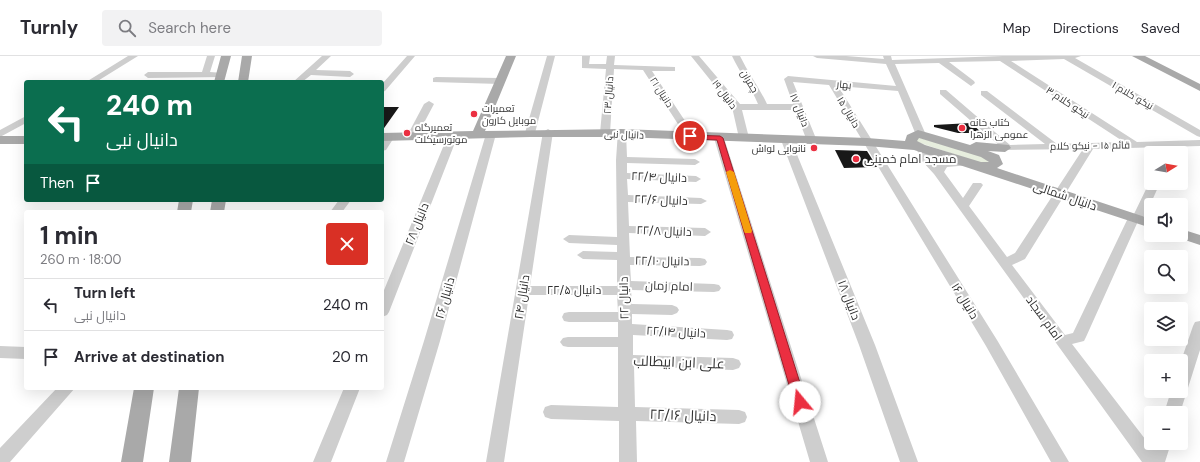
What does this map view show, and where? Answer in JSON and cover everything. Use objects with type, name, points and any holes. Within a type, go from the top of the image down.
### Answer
[{"type":"main road","points":[[220,79],[226,56]]},
{"type":"main road","points":[[243,80],[247,56]]},
{"type":"main road","points":[[484,134],[500,81],[511,56]]},
{"type":"main road","points":[[1138,56],[1200,88]]},
{"type":"main road","points":[[1154,56],[1200,79]]},
{"type":"main road","name":"دانیال نبی","points":[[386,137],[548,132],[621,133],[720,138],[866,142],[918,141]]},
{"type":"main road","points":[[0,140],[24,140]]},
{"type":"main road","points":[[918,141],[1006,148]]},
{"type":"main road","name":"دانیال شمالی","points":[[918,141],[973,165],[1141,218]]},
{"type":"main road","name":"دانیال شمالی","points":[[957,145],[996,160],[1018,175],[1060,192]]},
{"type":"main road","points":[[973,165],[993,166],[996,164],[998,150],[1006,148]]},
{"type":"main road","points":[[1188,231],[1200,235]]},
{"type":"main road","points":[[1188,236],[1200,240]]},
{"type":"main road","points":[[132,462],[144,390]]},
{"type":"main road","points":[[180,462],[190,390]]},
{"type":"street","points":[[93,80],[134,56]]},
{"type":"street","points":[[206,75],[211,56]]},
{"type":"street","points":[[299,80],[327,56]]},
{"type":"street","points":[[384,87],[411,56]]},
{"type":"street","points":[[530,133],[551,56]]},
{"type":"street","points":[[586,56],[585,66],[672,69]]},
{"type":"street","name":"دانیال ۲۳","points":[[605,133],[611,56]]},
{"type":"street","name":"دانیال ۱۹","points":[[695,56],[737,107],[744,138]]},
{"type":"street","name":"چمران","points":[[736,56],[744,73],[754,85],[763,106]]},
{"type":"street","points":[[817,56],[942,61],[1077,56]]},
{"type":"street","name":"نیکو کلام ۱","points":[[1065,56],[1200,134]]},
{"type":"street","name":"امام سجاد","points":[[888,59],[901,88],[918,141],[926,159],[938,172],[1061,341],[1152,462]]},
{"type":"street","name":"نیکو کلام ۳","points":[[1003,59],[1134,144]]},
{"type":"street","points":[[942,61],[971,83]]},
{"type":"street","name":"دانیال ۲۱","points":[[646,68],[690,136]]},
{"type":"street","points":[[308,72],[350,74]]},
{"type":"street","points":[[148,75],[206,75],[220,79]]},
{"type":"street","name":"بهار","points":[[788,79],[901,88]]},
{"type":"street","name":"دانیال ۱۷","points":[[788,79],[812,140]]},
{"type":"street","points":[[436,80],[500,81]]},
{"type":"street","name":"دانیال ۱۵","points":[[832,83],[866,142]]},
{"type":"street","points":[[943,92],[1006,148]]},
{"type":"street","points":[[984,93],[1054,146]]},
{"type":"street","points":[[412,136],[429,104]]},
{"type":"street","points":[[737,107],[799,107]]},
{"type":"street","points":[[0,134],[24,120]]},
{"type":"street","name":"دانیال ۲۴","points":[[495,462],[524,290],[548,132]]},
{"type":"street","name":"دانیال ۲۲","points":[[621,133],[628,462]]},
{"type":"street","name":"دانیال ۲۶","points":[[395,462],[432,341],[484,134]]},
{"type":"street","name":"دانیال ۲۸","points":[[384,307],[453,135]]},
{"type":"street","points":[[720,138],[819,462]]},
{"type":"street","name":"دانیال ۱۸","points":[[786,140],[867,345],[910,462]]},
{"type":"street","name":"دانیال ۱۶","points":[[866,142],[992,344],[1060,462]]},
{"type":"street","name":"قائم ۱۵ - نیکو کلام","points":[[1183,146],[1200,143]]},
{"type":"street","name":"قائم ۱۵ - نیکو کلام","points":[[1006,148],[1134,144],[1152,146]]},
{"type":"street","points":[[1005,263],[1020,256],[1090,146]]},
{"type":"street","points":[[621,160],[694,162]]},
{"type":"street","points":[[938,172],[944,164],[973,165]]},
{"type":"street","name":"دانیال ۲۲/۴","points":[[622,176],[696,179]]},
{"type":"street","points":[[963,206],[977,185]]},
{"type":"street","points":[[1061,341],[1079,337],[1141,218],[1151,190]]},
{"type":"street","name":"دانیال ۲۲/۶","points":[[622,198],[701,201]]},
{"type":"street","name":"دانیال ۲۲/۸","points":[[569,239],[623,235],[705,232]]},
{"type":"street","name":"دانیال ۲۲/۱۰","points":[[583,255],[700,262]]},
{"type":"street","name":"دانیال ۲۲/۵","points":[[524,290],[624,288]]},
{"type":"street","name":"امام زمان","points":[[624,288],[714,288]]},
{"type":"street","points":[[568,342],[672,310]]},
{"type":"street","points":[[569,317],[625,324]]},
{"type":"street","name":"دانیال ۲۲/۱۴","points":[[625,324],[727,335]]},
{"type":"street","points":[[1188,363],[1200,326]]},
{"type":"street","points":[[0,352],[24,353]]},
{"type":"street","name":"علی ابن ابیطالب","points":[[626,360],[733,364]]},
{"type":"street","points":[[0,460],[65,390]]},
{"type":"street","points":[[322,462],[351,390]]},
{"type":"street","name":"دانیال ۲۲/۱۶","points":[[551,412],[739,417]]},
{"type":"street","points":[[1156,462],[1160,450]]},
{"type":"green space","points":[[917,138],[981,155],[989,161],[984,164],[917,142]]},
{"type":"building","points":[[384,107],[399,107],[384,128]]},
{"type":"building","name":"کتاب خانه عمومی الزهرا","points":[[971,123],[982,133],[958,133],[934,127],[934,125]]},
{"type":"building","name":"مسجد امام خمینی","points":[[835,150],[867,151],[877,167],[844,168]]},
{"type":"slow traffic","points":[[730,172],[748,231]]},
{"type":"place","name":"تعمیرات موبایل کارون","points":[[474,114]]},
{"type":"place","name":"کتاب خانه عمومی الزهرا","points":[[962,128]]},
{"type":"place","name":"تعمیرگاه موتورسیکلت","points":[[407,133]]},
{"type":"place","name":"نانوایی لواش","points":[[814,148]]},
{"type":"place","name":"مسجد امام خمینی","points":[[856,159]]},
{"type":"route","points":[[690,136],[720,138],[800,402]]}]
